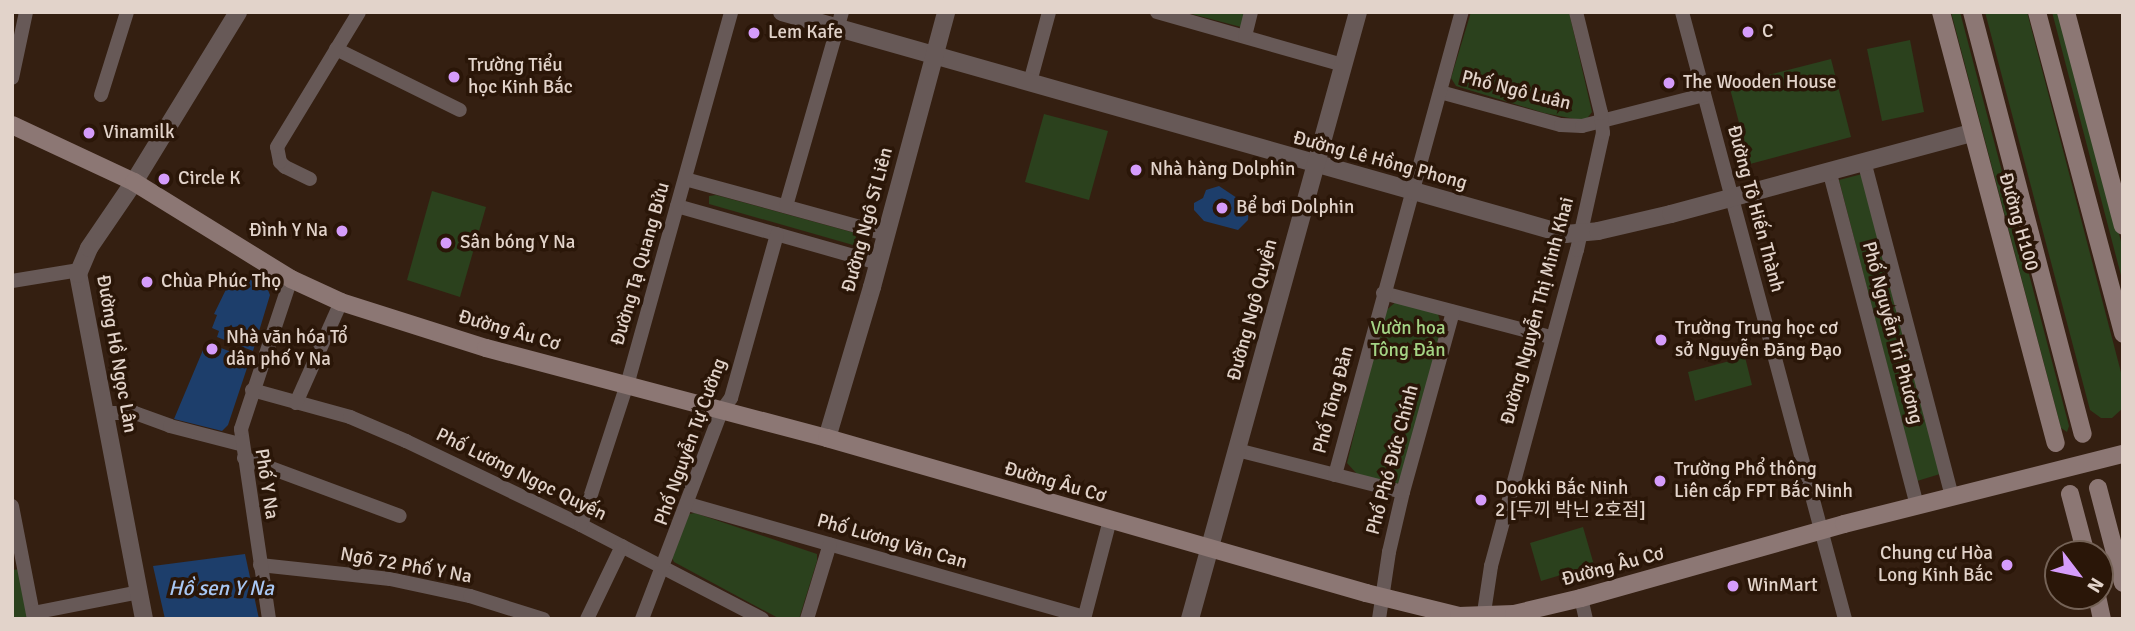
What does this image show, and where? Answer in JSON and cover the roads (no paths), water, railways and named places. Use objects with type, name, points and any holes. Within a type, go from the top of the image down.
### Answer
[{"type":"main road","name":"Đường H100","points":[[1941,12],[1971,133],[2056,443]]},
{"type":"main road","name":"Đường H100","points":[[1972,12],[2083,434]]},
{"type":"main road","points":[[2037,12],[2123,334]]},
{"type":"main road","points":[[2066,12],[2123,226]]},
{"type":"main road","name":"Đường Âu Cơ","points":[[12,125],[134,182],[291,279],[341,302],[479,346],[827,438],[1110,520],[1459,616],[1483,618],[1514,614],[1581,598],[1823,530],[2123,454]]},
{"type":"main road","points":[[2098,488],[2123,583]]},
{"type":"main road","points":[[2070,494],[2082,540]]},
{"type":"street","points":[[12,78],[26,12]]},
{"type":"street","points":[[101,95],[127,12]]},
{"type":"street","name":"Đường Hồ Ngọc Lân","points":[[144,619],[78,285],[79,270],[89,248],[134,182],[238,12]]},
{"type":"street","points":[[310,179],[285,167],[277,147],[359,12]]},
{"type":"street","name":"Đường Tạ Quang Bửu","points":[[581,525],[627,386],[732,12]]},
{"type":"street","name":"Đường Lê Hồng Phong","points":[[782,12],[840,20],[934,56],[1564,234],[1581,233],[1731,198],[1971,133]]},
{"type":"street","name":"Đường Ngô Sĩ Liên","points":[[827,438],[946,12]]},
{"type":"street","points":[[1030,82],[1049,12]]},
{"type":"street","points":[[1157,12],[1343,65]]},
{"type":"street","points":[[1245,36],[1251,12]]},
{"type":"street","name":"Đường Ngô Quyền","points":[[1191,619],[1358,12]]},
{"type":"street","name":"Phố Tông Đản","points":[[1335,475],[1462,12]]},
{"type":"street","name":"Đường Nguyễn Thị Minh Khai","points":[[1483,618],[1491,566],[1581,233],[1603,123],[1576,12]]},
{"type":"street","name":"Đường Tô Hiến Thành","points":[[1682,12],[1845,619]]},
{"type":"street","points":[[786,206],[840,20]]},
{"type":"street","points":[[336,49],[460,110]]},
{"type":"street","name":"Phố Ngô Luân","points":[[1440,92],[1561,125],[1603,123],[1704,95]]},
{"type":"street","name":"Phố Nguyễn Tri Phương","points":[[1864,161],[1952,496]]},
{"type":"street","name":"Phố Nguyễn Tri Phương","points":[[1829,170],[1917,506]]},
{"type":"street","points":[[685,179],[886,234]]},
{"type":"street","points":[[677,206],[878,263]]},
{"type":"street","name":"Phố Nguyễn Tự Cường","points":[[642,619],[664,568],[722,410],[730,398],[777,234]]},
{"type":"street","points":[[12,281],[79,270]]},
{"type":"street","name":"Phố Y Na","points":[[269,619],[242,451],[241,429],[291,279]]},
{"type":"street","points":[[1383,293],[1551,337]]},
{"type":"street","points":[[296,403],[341,302]]},
{"type":"street","name":"Phố Phó Đức Chính","points":[[1378,619],[1403,492],[1453,312]]},
{"type":"street","name":"Phố Lương Ngọc Quyến","points":[[252,390],[375,427],[581,525],[762,619]]},
{"type":"street","points":[[105,413],[135,412],[242,451],[400,516]]},
{"type":"street","points":[[1237,450],[1403,492]]},
{"type":"street","name":"Phố Lương Văn Can","points":[[688,504],[1084,618]]},
{"type":"street","points":[[12,506],[18,565],[33,616],[139,592]]},
{"type":"street","points":[[1084,618],[1110,520]]},
{"type":"street","points":[[807,619],[830,544]]},
{"type":"street","points":[[587,619],[622,546]]},
{"type":"street","name":"Ngõ 72 Phố Y Na","points":[[260,565],[390,579],[470,596],[542,619]]},
{"type":"street","points":[[1581,598],[1586,619]]},
{"type":"water","name":"Bể bơi Dolphin","points":[[1219,186],[1249,206],[1248,220],[1238,230],[1204,221],[1194,210],[1194,203],[1203,198],[1206,190]]},
{"type":"water","points":[[235,271],[268,290],[270,295],[253,351],[217,337],[219,331],[212,328],[217,315],[214,314]]},
{"type":"water","points":[[213,345],[250,359],[228,425],[222,431],[174,419],[203,350],[210,352]]},
{"type":"water","name":"Hồ sen Y Na","points":[[245,554],[259,619],[165,619],[153,566]]},
{"type":"place","name":"C","points":[[1748,32]]},
{"type":"place","name":"Lem Kafe","points":[[754,33]]},
{"type":"place","name":"Trường Tiểu học Kinh Bắc","points":[[454,77]]},
{"type":"place","name":"The Wooden House","points":[[1669,83]]},
{"type":"place","name":"Vinamilk","points":[[89,133]]},
{"type":"place","name":"Nhà hàng Dolphin","points":[[1136,170]]},
{"type":"place","name":"Circle K","points":[[164,179]]},
{"type":"place","name":"Bể bơi Dolphin","points":[[1222,208]]},
{"type":"place","name":"Đình Y Na","points":[[342,231]]},
{"type":"place","name":"Sân bóng Y Na","points":[[446,243]]},
{"type":"place","name":"Chùa Phúc Thọ","points":[[147,282]]},
{"type":"place","name":"Trường Trung học cơ sở Nguyễn Đăng Đạo","points":[[1661,340]]},
{"type":"place","name":"Nhà văn hóa Tổ dân phố Y Na","points":[[212,349]]},
{"type":"place","name":"Trường Phổ thông Liên cấp FPT Bắc Ninh","points":[[1660,481]]},
{"type":"place","name":"Dookki Bắc Ninh 2 [두끼 박닌 2호점]","points":[[1481,500]]},
{"type":"place","name":"Chung cư Hòa Long Kinh Bắc","points":[[2007,565]]},
{"type":"place","name":"WinMart","points":[[1733,586]]},
{"type":"park label","name":"Vườn hoa Tông Đản","points":[[1408,340]]}]
